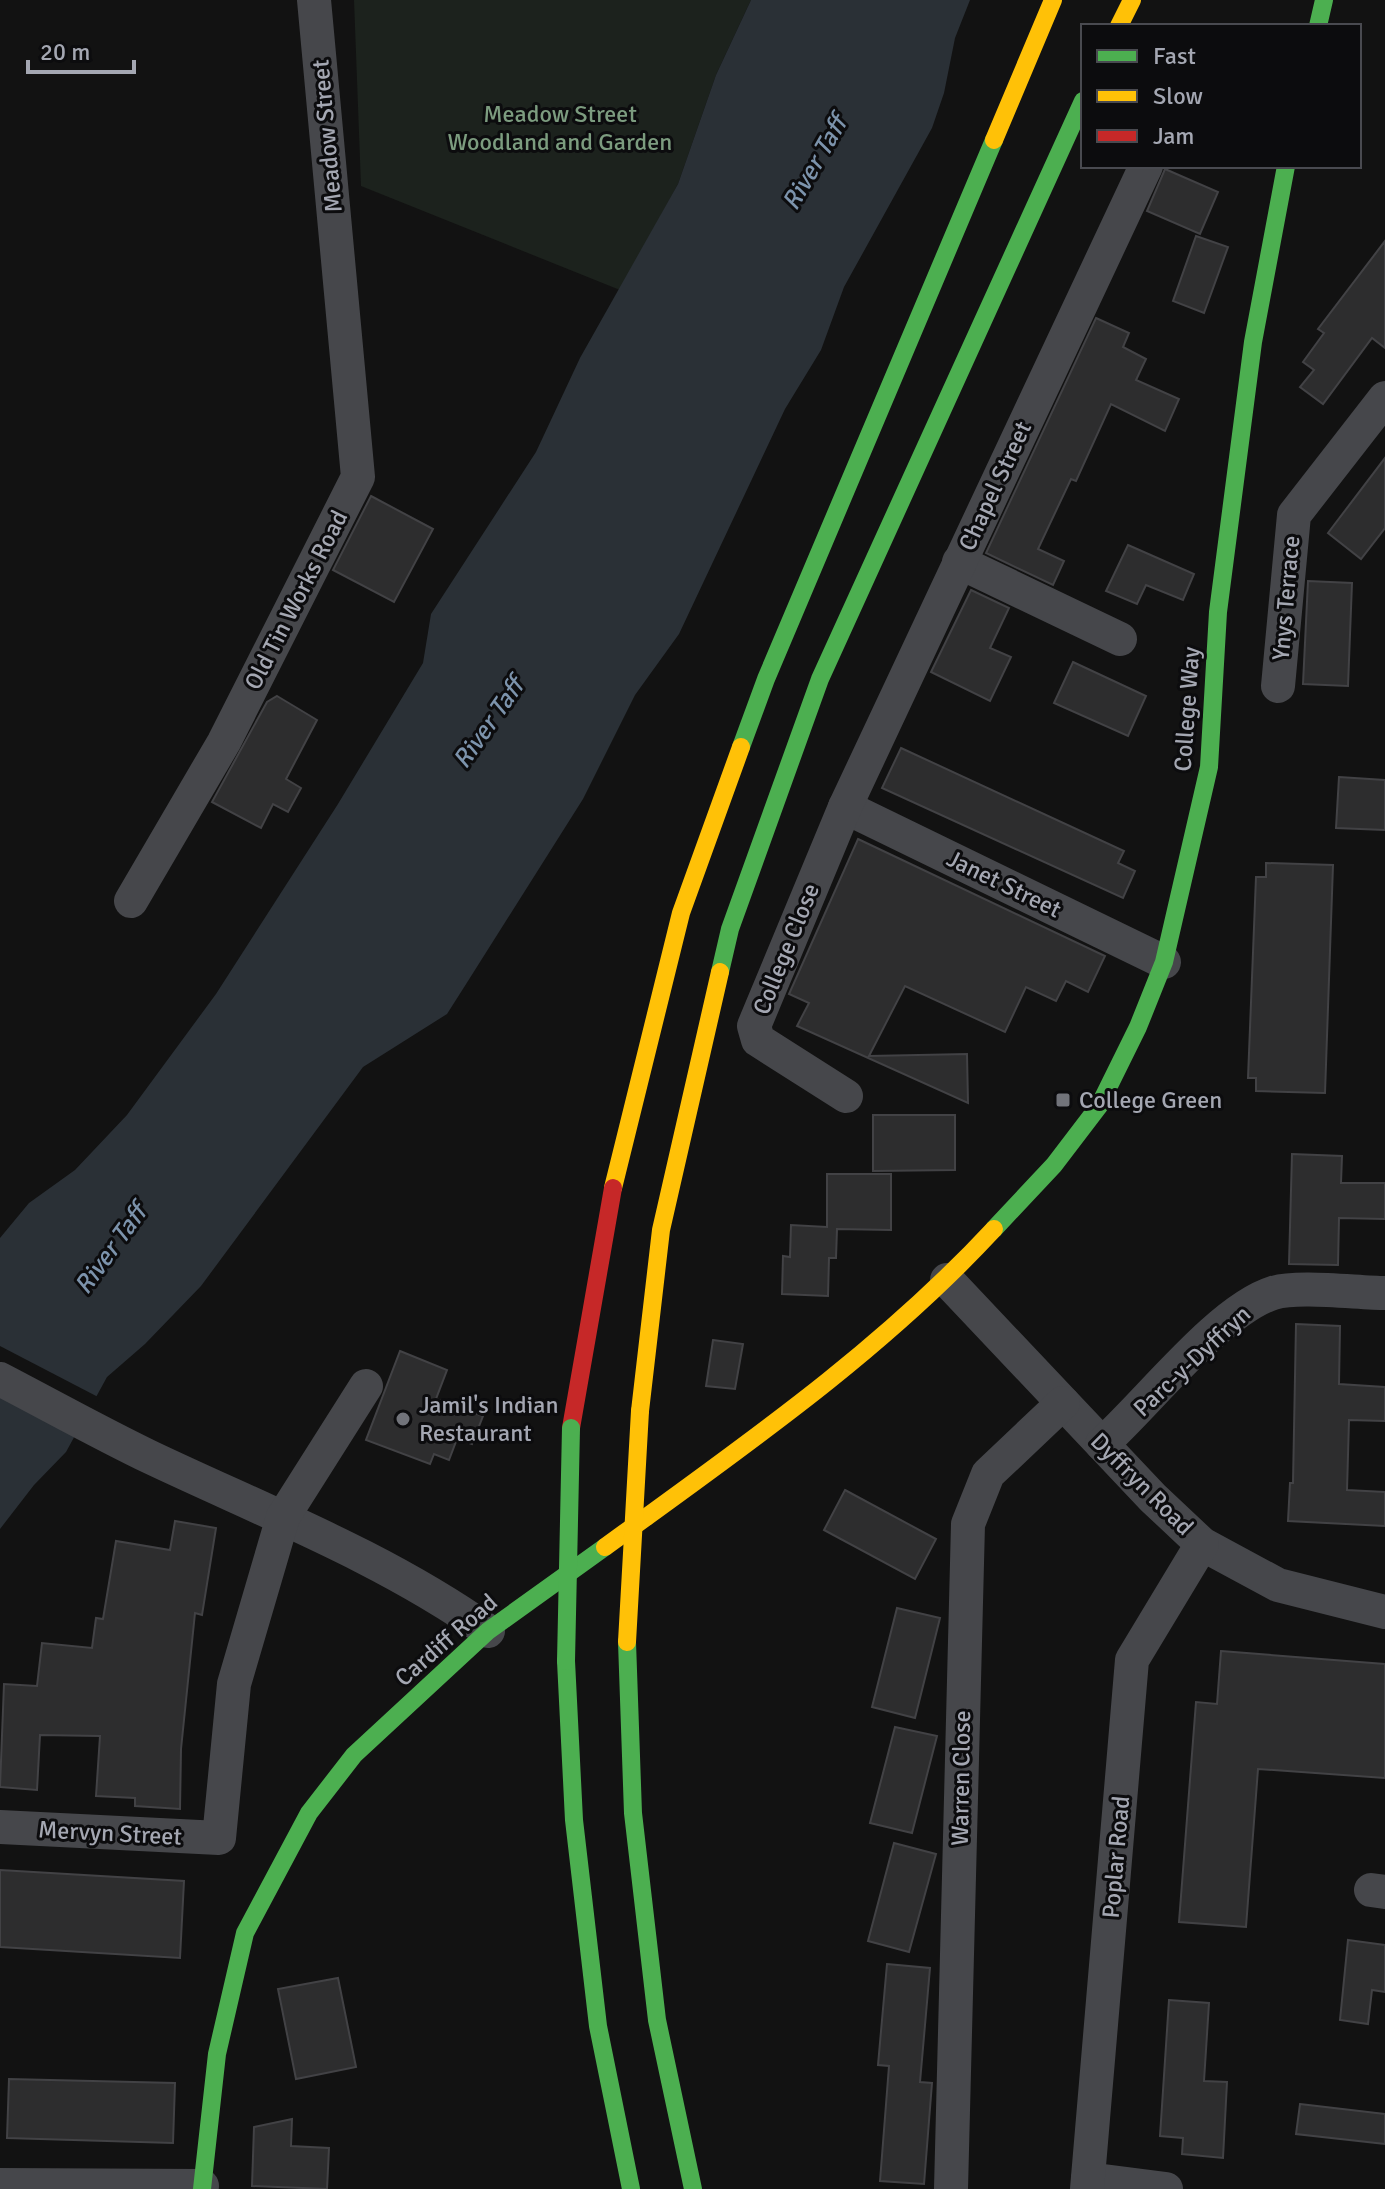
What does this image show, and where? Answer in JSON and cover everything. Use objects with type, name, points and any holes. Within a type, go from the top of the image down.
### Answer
[{"type":"main road","points":[[631,2189],[598,2026],[574,1820],[566,1661],[571,1428],[607,1210],[681,913],[766,679],[1053,0]]},
{"type":"main road","points":[[1120,24],[1132,0]]},
{"type":"main road","points":[[1318,24],[1324,0]]},
{"type":"main road","points":[[693,2189],[657,2020],[633,1813],[627,1642],[640,1411],[661,1230],[730,929],[820,679],[1081,105]]},
{"type":"main road","name":"College Way","points":[[947,1280],[1054,1165],[1099,1106],[1138,1027],[1164,962],[1209,767],[1218,612],[1253,342],[1286,168]]},
{"type":"main road","name":"Cardiff Road","points":[[202,2188],[217,2054],[245,1933],[266,1888],[309,1813],[354,1755],[488,1631],[771,1426],[947,1280]]},
{"type":"street","name":"Meadow Street","points":[[314,0],[339,272]]},
{"type":"street","name":"Chapel Street","points":[[845,807],[1145,168]]},
{"type":"street","name":"Old Tin Works Road","points":[[131,901],[224,742],[358,477],[339,272]]},
{"type":"street","name":"Ynys Terrace","points":[[1278,686],[1294,515],[1385,398]]},
{"type":"street","points":[[959,562],[1120,639]]},
{"type":"street","name":"Janet Street","points":[[845,807],[1164,962]]},
{"type":"street","name":"College Close","points":[[845,807],[754,1031],[758,1040],[846,1096]]},
{"type":"street","name":"Dyffryn Road","points":[[947,1280],[1102,1444],[1202,1544],[1278,1585],[1385,1612]]},
{"type":"street","name":"Parc-y-Dyffryn","points":[[1102,1444],[1210,1337],[1249,1305],[1275,1292],[1385,1293]]},
{"type":"street","points":[[0,1379],[150,1457],[283,1517],[436,1594],[488,1631]]},
{"type":"street","points":[[283,1517],[366,1386]]},
{"type":"street","name":"Warren Close","points":[[951,2189],[968,1524],[988,1474],[1063,1403]]},
{"type":"street","name":"Mervyn Street","points":[[0,1827],[219,1838],[234,1684],[283,1517]]},
{"type":"street","name":"Poplar Road","points":[[1088,2184],[1132,1660],[1202,1544]]},
{"type":"street","points":[[1088,2184],[1166,2189]]},
{"type":"street","points":[[0,2185],[202,2188]]},
{"type":"green space","name":"Meadow Street Woodland and Garden","points":[[354,0],[751,0],[716,75],[678,184],[620,290],[361,186]]},
{"type":"water","name":"River Taff","points":[[751,0],[970,0],[955,38],[944,93],[932,128],[844,287],[821,350],[785,409],[679,634],[635,695],[583,799],[468,981],[447,1014],[363,1067],[201,1286],[145,1344],[107,1377],[66,1452],[34,1485],[0,1529],[0,1238],[29,1203],[75,1170],[127,1115],[216,994],[338,804],[423,663],[431,614],[536,452],[580,358],[678,184],[716,75]]},
{"type":"pier","points":[[0,1346],[100,1398],[81,1433],[0,1392]]},
{"type":"building","points":[[1165,169],[1218,192],[1200,234],[1147,211]]},
{"type":"building","points":[[1196,236],[1228,247],[1204,313],[1173,301]]},
{"type":"building","points":[[1385,241],[1385,348],[1372,338],[1323,404],[1300,387],[1314,370],[1303,362],[1324,333],[1318,329]]},
{"type":"building","points":[[1096,318],[1129,333],[1123,347],[1146,359],[1136,380],[1179,399],[1165,431],[1111,404],[1076,481],[1071,479],[1038,549],[1064,561],[1053,585],[986,553]]},
{"type":"building","points":[[1385,458],[1385,528],[1361,559],[1328,533]]},
{"type":"building","points":[[371,496],[433,529],[394,602],[333,570]]},
{"type":"building","points":[[1128,545],[1194,574],[1183,600],[1146,585],[1137,604],[1106,591]]},
{"type":"building","points":[[1308,581],[1352,583],[1348,686],[1303,684]]},
{"type":"building","points":[[971,590],[1009,608],[990,648],[1011,657],[990,701],[931,672]]},
{"type":"building","points":[[1073,662],[1146,696],[1128,736],[1054,703]]},
{"type":"building","points":[[277,696],[317,720],[286,779],[301,788],[288,812],[273,804],[261,828],[212,802],[267,702]]},
{"type":"building","points":[[901,748],[1124,851],[1118,863],[1135,871],[1123,898],[882,788]]},
{"type":"building","points":[[1339,777],[1385,780],[1385,830],[1336,828]]},
{"type":"building","points":[[858,839],[1105,956],[1088,992],[1066,981],[1056,1001],[1026,987],[1005,1032],[905,986],[869,1056],[967,1054],[968,1103],[797,1026],[809,1003],[789,994]]},
{"type":"building","points":[[1266,863],[1333,865],[1325,1093],[1256,1091],[1256,1078],[1248,1078],[1256,877],[1266,877]]},
{"type":"building","points":[[873,1115],[955,1115],[955,1170],[873,1171]]},
{"type":"building","points":[[1292,1154],[1342,1156],[1341,1183],[1385,1183],[1385,1219],[1339,1218],[1338,1265],[1289,1264]]},
{"type":"building","points":[[827,1174],[891,1174],[891,1230],[837,1229],[836,1258],[829,1258],[828,1296],[782,1294],[783,1256],[790,1257],[791,1225],[827,1227]]},
{"type":"building","points":[[1296,1324],[1340,1326],[1339,1384],[1385,1387],[1385,1421],[1349,1420],[1347,1490],[1385,1492],[1385,1526],[1288,1521],[1290,1483],[1293,1483]]},
{"type":"building","points":[[713,1340],[743,1344],[735,1389],[706,1386]]},
{"type":"building","points":[[400,1351],[447,1370],[436,1399],[483,1416],[472,1444],[457,1439],[449,1460],[434,1454],[430,1464],[366,1440]]},
{"type":"building","points":[[845,1490],[936,1539],[915,1579],[824,1530]]},
{"type":"building","points":[[175,1521],[216,1528],[202,1615],[195,1613],[181,1749],[180,1809],[135,1806],[135,1798],[96,1796],[100,1736],[40,1735],[37,1790],[0,1787],[4,1684],[37,1686],[42,1643],[92,1648],[96,1618],[103,1619],[116,1541],[170,1550]]},
{"type":"building","points":[[897,1608],[940,1618],[915,1718],[872,1707]]},
{"type":"building","points":[[1221,1651],[1385,1664],[1385,1778],[1258,1769],[1246,1927],[1179,1922],[1196,1702],[1217,1704]]},
{"type":"building","points":[[895,1727],[937,1736],[912,1833],[870,1823]]},
{"type":"building","points":[[894,1843],[936,1854],[909,1952],[868,1941]]},
{"type":"building","points":[[0,1870],[184,1881],[180,1958],[0,1947]]},
{"type":"building","points":[[1348,1940],[1385,1945],[1385,1992],[1372,1990],[1368,2024],[1340,2020]]},
{"type":"building","points":[[887,1964],[930,1968],[920,2082],[932,2083],[924,2184],[880,2181],[889,2066],[878,2065]]},
{"type":"building","points":[[338,1978],[356,2067],[296,2079],[278,1989]]},
{"type":"building","points":[[1169,2000],[1209,2003],[1204,2081],[1227,2082],[1223,2158],[1182,2154],[1183,2138],[1160,2136]]},
{"type":"building","points":[[9,2079],[175,2083],[173,2143],[7,2138]]},
{"type":"building","points":[[1300,2104],[1385,2114],[1385,2144],[1296,2134]]},
{"type":"building","points":[[292,2119],[291,2146],[329,2148],[327,2189],[252,2186],[254,2127]]},
{"type":"traffic: fast","points":[[1318,24],[1324,0]]},
{"type":"traffic: fast","points":[[720,972],[730,929],[820,679],[1081,105]]},
{"type":"traffic: fast","points":[[741,747],[766,679],[994,140]]},
{"type":"traffic: fast","points":[[994,1229],[1054,1165],[1099,1106],[1138,1027],[1164,962],[1209,767],[1218,612],[1253,342],[1286,168]]},
{"type":"traffic: fast","points":[[566,1661],[571,1428]]},
{"type":"traffic: fast","points":[[202,2189],[217,2054],[245,1933],[309,1813],[354,1755],[488,1631],[605,1547]]},
{"type":"traffic: fast","points":[[627,1642],[633,1813],[657,2020],[693,2189]]},
{"type":"traffic: fast","points":[[566,1661],[574,1820],[598,2026],[631,2189]]},
{"type":"traffic: slow","points":[[994,140],[1053,0]]},
{"type":"traffic: slow","points":[[1120,24],[1132,0]]},
{"type":"traffic: slow","points":[[613,1188],[681,913],[741,747]]},
{"type":"traffic: slow","points":[[640,1411],[661,1230],[720,972]]},
{"type":"traffic: slow","points":[[605,1547],[758,1436],[856,1358],[904,1317],[994,1229]]},
{"type":"traffic: slow","points":[[627,1642],[640,1411]]},
{"type":"traffic: jam","points":[[571,1428],[613,1188]]},
{"type":"place","name":"College Green","points":[[1063,1100]]},
{"type":"place","name":"Jamil's Indian Restaurant","points":[[403,1419]]}]
